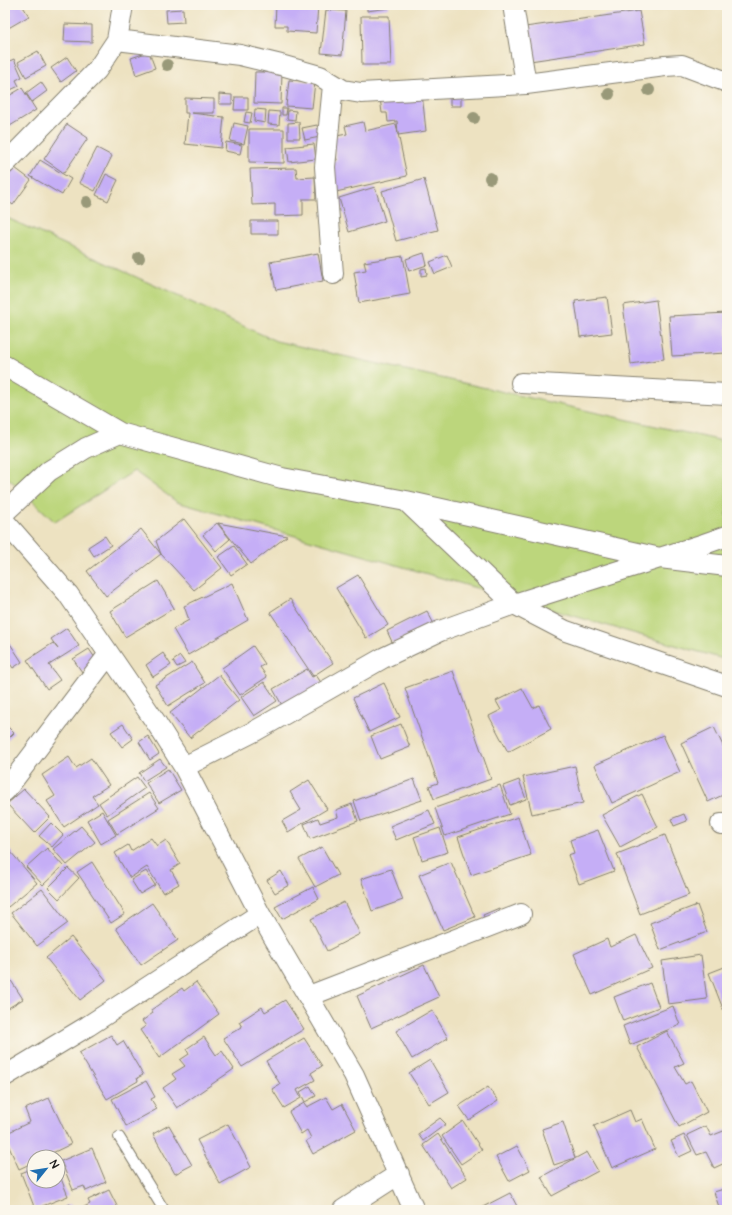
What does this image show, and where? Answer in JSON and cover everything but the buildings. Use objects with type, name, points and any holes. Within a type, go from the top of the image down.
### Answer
[{"type":"street","points":[[5,164],[97,70],[117,40],[123,5]]},
{"type":"street","points":[[513,5],[526,84]]},
{"type":"street","points":[[117,40],[240,55],[281,64],[320,76],[343,90],[361,93],[526,84],[665,66],[682,66],[727,82]]},
{"type":"street","points":[[333,85],[325,167],[333,274]]},
{"type":"street","points":[[5,366],[120,433],[282,478],[406,501],[660,558],[727,566]]},
{"type":"street","points":[[521,383],[727,394]]},
{"type":"street","points":[[5,512],[49,472],[86,448],[120,433]]},
{"type":"street","points":[[406,501],[514,604],[566,631],[727,686]]},
{"type":"street","points":[[5,522],[68,594],[184,768],[260,914],[354,1075],[414,1210]]},
{"type":"street","points":[[184,768],[254,731],[383,658],[440,631],[514,604],[727,536]]},
{"type":"street","points":[[5,791],[109,654]]},
{"type":"street","points":[[5,1076],[88,1026],[260,914]]},
{"type":"street","points":[[309,996],[521,914]]},
{"type":"street","points":[[343,1210],[399,1174]]},
{"type":"lane","points":[[119,1137],[164,1210]]},
{"type":"green space","points":[[5,217],[276,341],[727,442],[727,660],[177,502],[134,471],[55,522],[5,475]]}]
